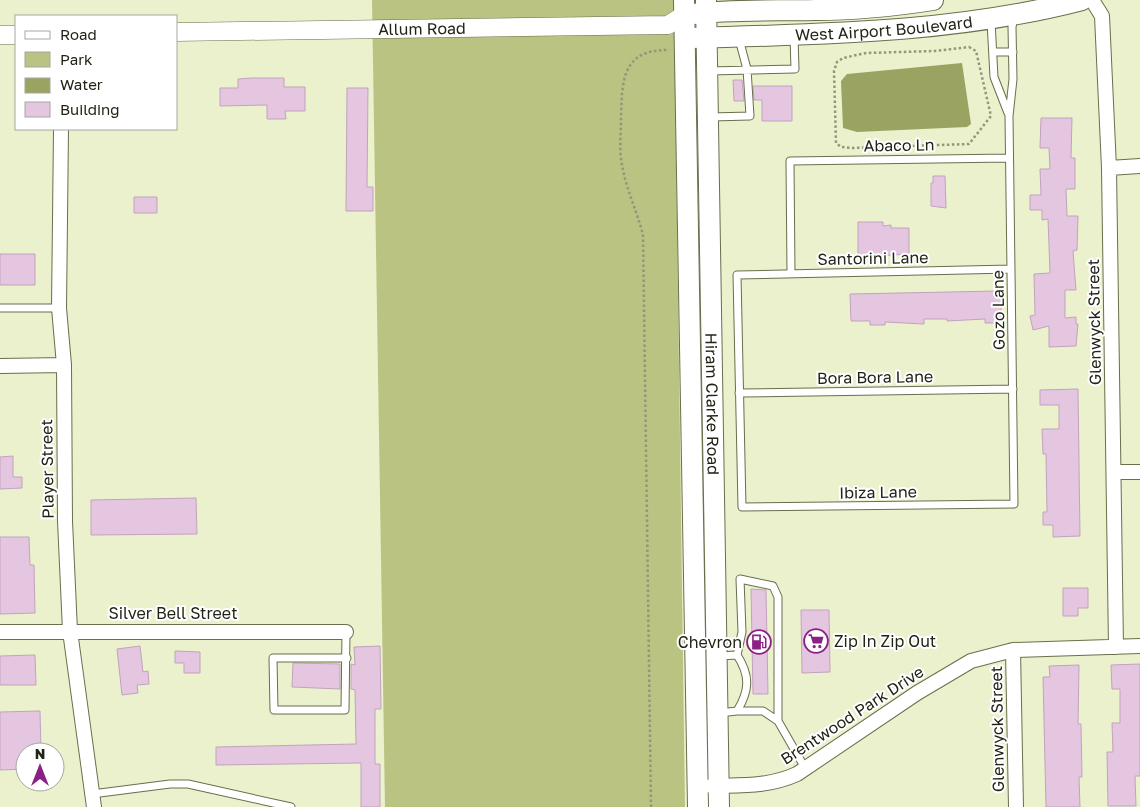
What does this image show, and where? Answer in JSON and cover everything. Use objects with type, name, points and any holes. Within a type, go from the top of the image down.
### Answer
[{"type":"main road","name":"West Airport Boulevard","points":[[679,13],[706,6],[818,10],[896,5],[933,0]]},
{"type":"main road","name":"West Airport Boulevard","points":[[680,44],[706,38],[794,36],[899,30],[990,19],[1082,0]]},
{"type":"main road","name":"Hiram Clarke Road","points":[[706,6],[714,406],[716,657],[727,712],[719,786],[719,807]]},
{"type":"main road","name":"Hiram Clarke Road","points":[[679,13],[688,244],[698,807]]},
{"type":"main road","points":[[688,244],[710,244]]},
{"type":"main road","points":[[691,406],[714,406]]},
{"type":"main road","points":[[694,571],[716,572]]},
{"type":"street","name":"Glenwyck Street","points":[[1092,0],[1102,16],[1108,168],[1116,647]]},
{"type":"street","name":"Allum Road","points":[[178,32],[679,13]]},
{"type":"street","points":[[0,35],[15,35]]},
{"type":"street","name":"Player Street","points":[[61,130],[59,308],[64,365],[65,520],[70,631],[93,800]]},
{"type":"street","points":[[1108,168],[1140,166]]},
{"type":"street","points":[[0,366],[64,365]]},
{"type":"street","points":[[1114,472],[1140,472]]},
{"type":"street","name":"Silver Bell Street","points":[[0,632],[346,632]]},
{"type":"street","name":"Brentwood Park Drive","points":[[697,786],[770,784],[779,782],[805,768],[917,693],[971,661],[994,653],[1013,650],[1140,646]]},
{"type":"street","name":"Glenwyck Street","points":[[1013,650],[1016,807]]},
{"type":"lane","points":[[1009,116],[1013,79],[1014,15]]},
{"type":"lane","points":[[990,19],[994,77],[1009,116]]},
{"type":"lane","points":[[707,71],[795,68],[794,36]]},
{"type":"lane","points":[[708,118],[750,116],[747,69],[739,37]]},
{"type":"lane","points":[[993,52],[1012,52]]},
{"type":"lane","name":"Gozo Lane","points":[[1009,116],[1014,504]]},
{"type":"lane","name":"Abaco Ln","points":[[791,273],[790,161],[1009,158]]},
{"type":"lane","name":"Santorini Lane","points":[[739,393],[737,275],[1011,269]]},
{"type":"lane","points":[[0,308],[59,308]]},
{"type":"lane","name":"Bora Bora Lane","points":[[739,393],[1013,389]]},
{"type":"lane","name":"Ibiza Lane","points":[[739,393],[742,507],[1014,504]]},
{"type":"lane","points":[[727,712],[746,697],[746,670],[737,655],[742,632],[740,579],[774,586],[778,597],[778,721]]},
{"type":"lane","points":[[346,632],[347,658],[345,710],[274,710],[273,658],[347,658]]},
{"type":"lane","points":[[716,657],[737,655]]},
{"type":"lane","points":[[727,712],[762,711],[778,721],[805,768]]},
{"type":"lane","points":[[93,800],[170,784],[188,784],[291,807]]},
{"type":"path","points":[[651,807],[642,235],[637,210],[627,186],[622,164],[622,83],[625,71],[636,58],[680,44]]},
{"type":"path","points":[[973,48],[991,116],[969,144],[842,147],[836,143],[833,85],[837,62],[843,58],[866,53],[973,48]]},
{"type":"green space","points":[[372,0],[674,0],[685,807],[385,807]]},
{"type":"water","points":[[962,63],[971,124],[967,127],[857,132],[843,128],[841,81],[847,74]]},
{"type":"building","points":[[284,78],[284,87],[305,87],[305,111],[285,111],[286,119],[267,119],[267,105],[220,106],[220,88],[238,88],[238,79]]},
{"type":"building","points":[[733,80],[742,80],[744,101],[734,101]]},
{"type":"building","points":[[753,86],[792,86],[792,121],[762,121],[762,100],[754,100]]},
{"type":"building","points":[[347,88],[368,88],[367,187],[373,187],[373,211],[346,211]]},
{"type":"building","points":[[1041,118],[1072,118],[1071,158],[1075,158],[1075,189],[1066,189],[1067,216],[1078,216],[1077,250],[1073,251],[1076,290],[1065,290],[1065,318],[1076,317],[1076,324],[1078,324],[1076,346],[1049,347],[1049,326],[1033,330],[1030,316],[1035,315],[1034,274],[1050,273],[1048,219],[1042,220],[1042,210],[1030,210],[1030,195],[1041,195],[1040,169],[1050,169],[1049,148],[1040,148]]},
{"type":"building","points":[[933,176],[945,176],[946,208],[931,206],[931,183],[933,183]]},
{"type":"building","points":[[134,197],[157,197],[157,213],[134,213]]},
{"type":"building","points":[[858,222],[883,222],[883,226],[891,225],[891,228],[909,228],[909,254],[858,257]]},
{"type":"building","points":[[0,254],[35,254],[35,285],[0,285]]},
{"type":"building","points":[[998,291],[998,298],[1001,297],[1001,323],[985,323],[985,319],[947,321],[947,319],[924,319],[924,324],[885,322],[885,325],[870,325],[870,321],[851,321],[850,294]]},
{"type":"building","points":[[1078,389],[1080,536],[1053,537],[1053,525],[1043,525],[1043,512],[1047,512],[1046,454],[1043,454],[1042,429],[1059,429],[1059,405],[1040,405],[1040,390]]},
{"type":"building","points":[[13,456],[13,477],[22,477],[22,488],[0,489],[0,457]]},
{"type":"building","points":[[196,498],[197,534],[91,535],[91,500]]},
{"type":"building","points":[[0,537],[29,537],[30,565],[34,565],[35,613],[0,614]]},
{"type":"building","points":[[1063,588],[1088,588],[1088,608],[1078,608],[1078,616],[1063,616]]},
{"type":"building","name":"Chevron","points":[[751,589],[766,590],[768,694],[753,694]]},
{"type":"building","name":"Zip In Zip Out","points":[[801,610],[829,610],[830,672],[802,673]]},
{"type":"building","points":[[140,646],[143,672],[148,671],[149,684],[137,685],[138,693],[122,695],[117,649]]},
{"type":"building","points":[[380,646],[381,709],[375,709],[375,764],[380,764],[380,807],[361,807],[361,763],[216,765],[216,747],[356,744],[355,690],[351,689],[351,664],[355,665],[354,647]]},
{"type":"building","points":[[175,651],[200,652],[200,673],[184,673],[184,663],[175,663]]},
{"type":"building","points":[[35,655],[36,685],[0,685],[0,656]]},
{"type":"building","points":[[293,663],[340,664],[340,689],[292,687]]},
{"type":"building","points":[[1140,664],[1140,776],[1135,776],[1136,806],[1108,806],[1107,752],[1113,752],[1112,723],[1120,723],[1120,689],[1112,689],[1111,665]]},
{"type":"building","points":[[1079,665],[1078,724],[1081,724],[1082,777],[1079,777],[1080,807],[1046,807],[1043,677],[1050,677],[1049,666]]},
{"type":"building","points":[[40,711],[41,742],[15,742],[15,769],[0,770],[0,712]]},
{"type":"place","name":"Zip In Zip Out","points":[[816,641]]},
{"type":"place","name":"Chevron","points":[[759,642]]}]
